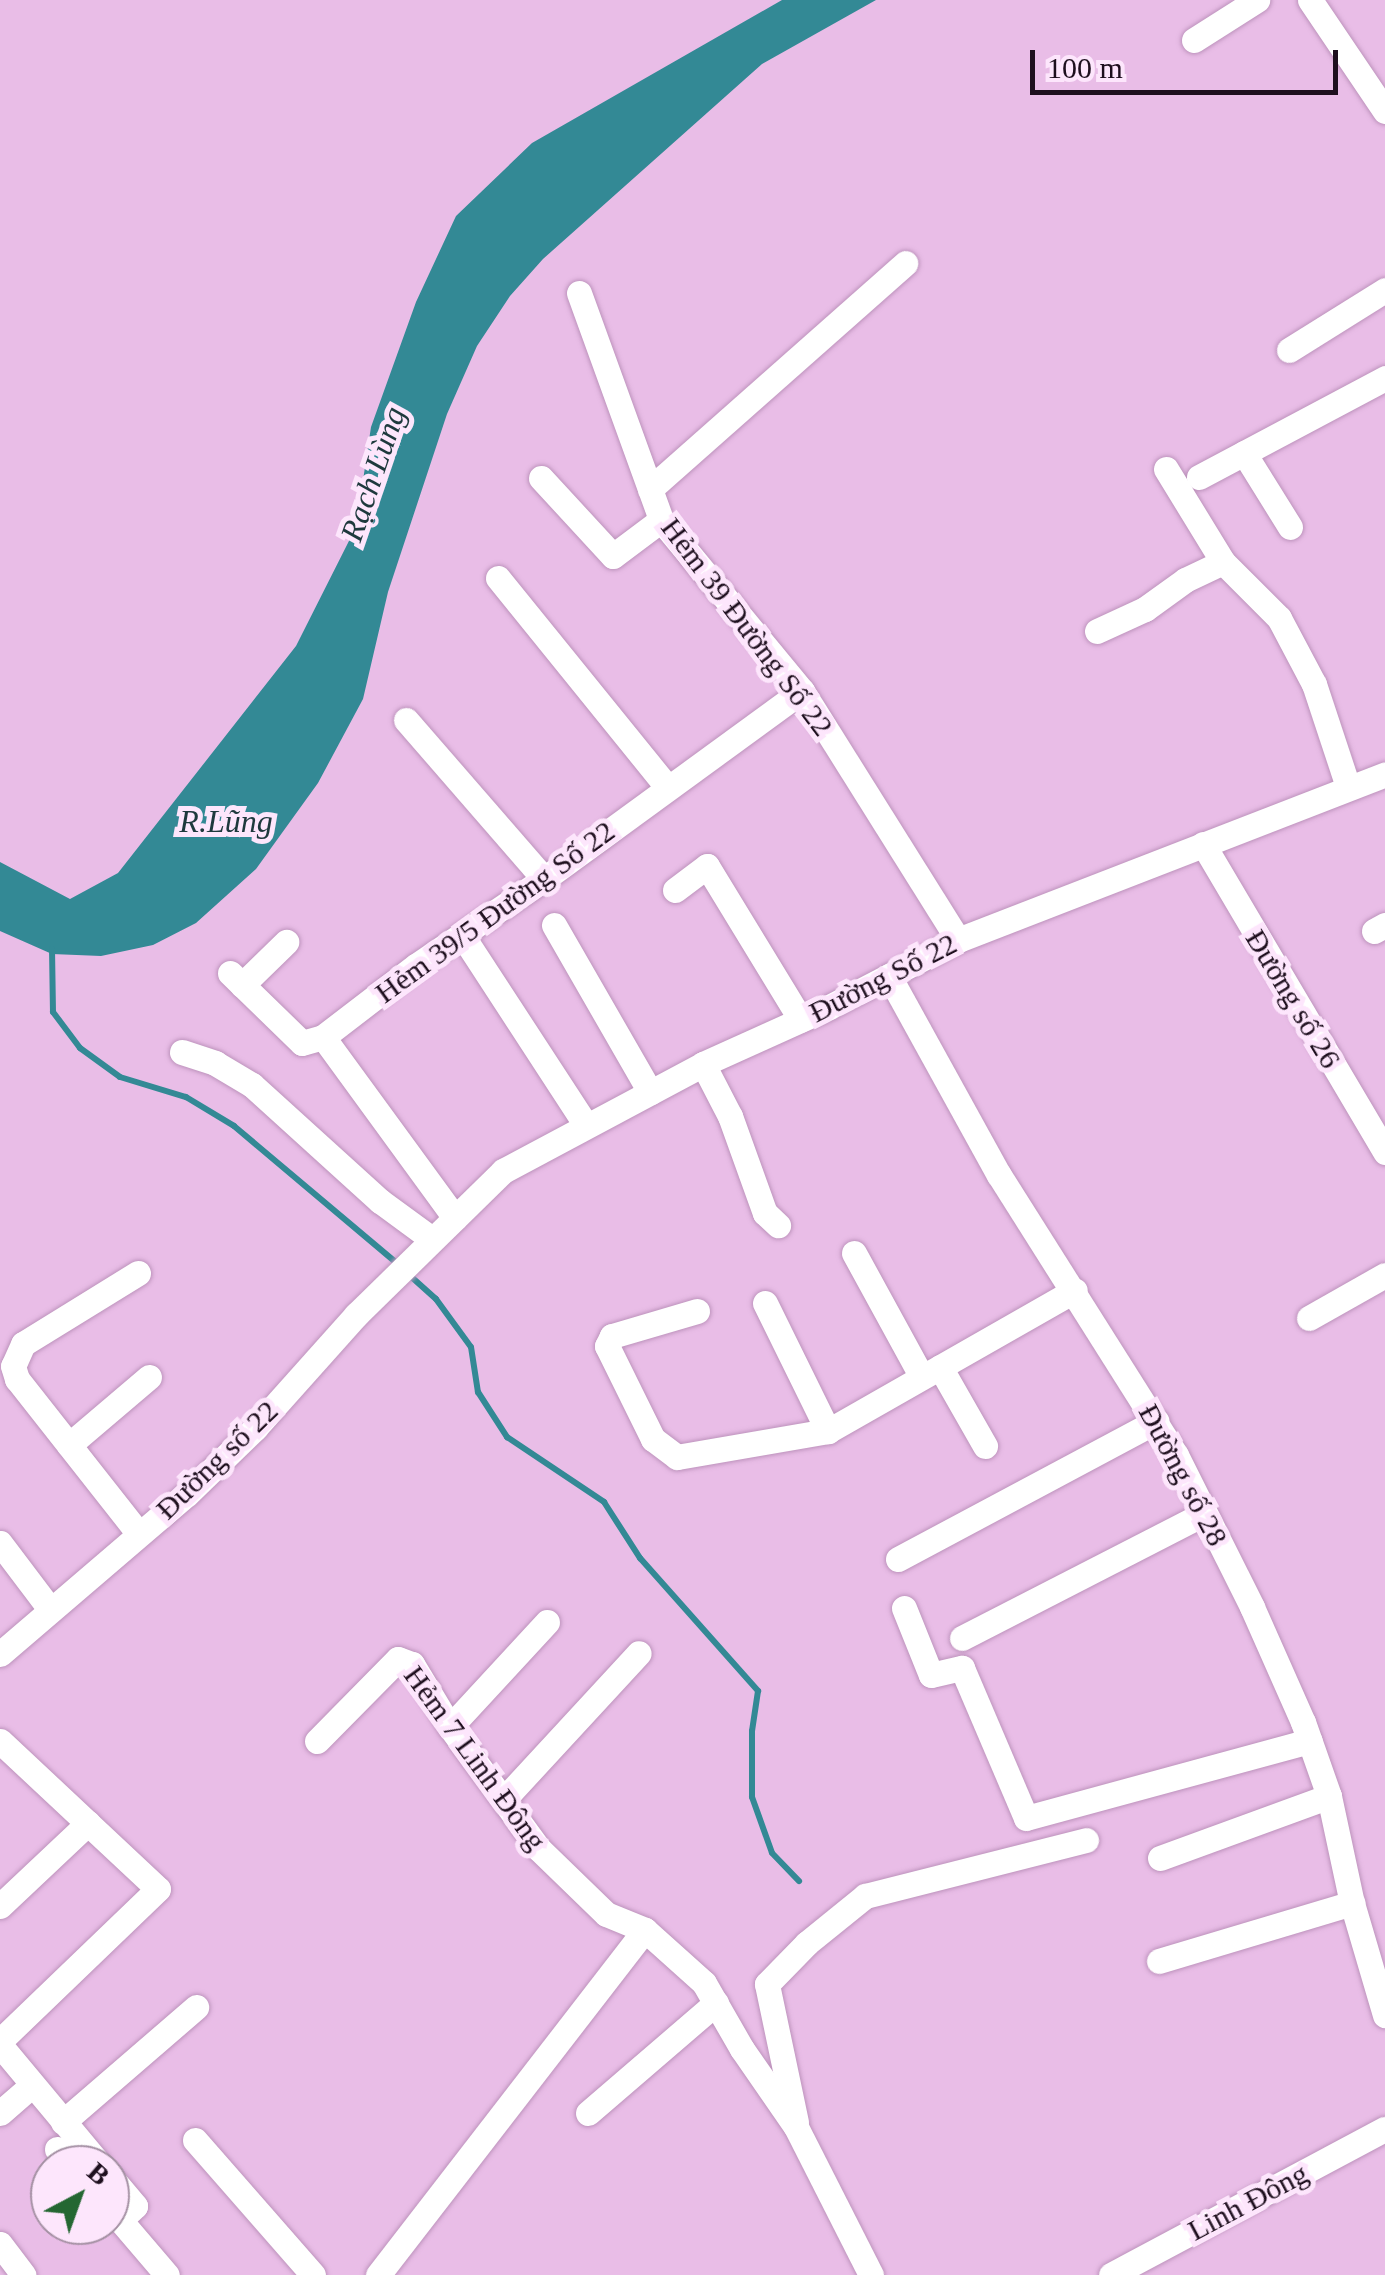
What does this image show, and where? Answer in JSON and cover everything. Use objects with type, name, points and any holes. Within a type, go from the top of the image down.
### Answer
[{"type":"street","points":[[1194,40],[1257,0]]},
{"type":"street","points":[[1310,0],[1381,98]]},
{"type":"street","points":[[650,489],[905,263]]},
{"type":"street","points":[[1289,350],[1385,290]]},
{"type":"street","name":"Hẻm 39 Đường Số 22","points":[[579,293],[661,520],[802,692],[958,940]]},
{"type":"street","points":[[1199,477],[1385,378]]},
{"type":"street","points":[[1244,454],[1290,527]]},
{"type":"street","points":[[1166,468],[1223,562],[1279,618],[1314,684],[1348,787]]},
{"type":"street","points":[[541,478],[613,556],[661,520]]},
{"type":"street","points":[[1098,631],[1145,609],[1185,580],[1223,562]]},
{"type":"street","points":[[498,578],[668,787]]},
{"type":"street","name":"Hẻm 39/5 Đường Số 22","points":[[323,1037],[802,692]]},
{"type":"street","points":[[406,720],[544,879]]},
{"type":"street","name":"Đường Số 22","points":[[426,1245],[503,1171],[703,1064],[801,1020],[958,940],[1385,774]]},
{"type":"street","name":"Đường số 26","points":[[1203,844],[1385,1152]]},
{"type":"street","points":[[675,890],[707,866],[801,1020]]},
{"type":"street","points":[[554,925],[650,1092]]},
{"type":"street","points":[[462,935],[586,1125]]},
{"type":"street","points":[[286,942],[236,979],[302,1044],[323,1037],[455,1218]]},
{"type":"street","name":"Đường số 28","points":[[889,976],[999,1176],[1156,1422],[1252,1607],[1329,1796],[1352,1903],[1385,2015]]},
{"type":"street","points":[[182,1052],[215,1063],[252,1085],[426,1245]]},
{"type":"street","points":[[703,1064],[730,1116],[764,1213],[778,1225]]},
{"type":"street","name":"Đường số 22","points":[[0,1654],[255,1428],[356,1315],[426,1245]]},
{"type":"street","points":[[854,1252],[984,1446]]},
{"type":"street","points":[[138,1273],[23,1344],[13,1360],[17,1379],[139,1534]]},
{"type":"street","points":[[1309,1318],[1385,1275]]},
{"type":"street","points":[[697,1311],[612,1336],[607,1346],[653,1440],[678,1457],[828,1431],[1075,1290]]},
{"type":"street","points":[[765,1303],[828,1431]]},
{"type":"street","points":[[70,1445],[149,1377]]},
{"type":"street","points":[[898,1559],[1156,1422]]},
{"type":"street","points":[[962,1638],[1205,1513]]},
{"type":"street","points":[[0,1543],[50,1610]]},
{"type":"street","points":[[904,1608],[931,1675],[962,1668],[1026,1818],[1310,1742]]},
{"type":"street","points":[[450,1727],[547,1622]]},
{"type":"street","points":[[506,1798],[639,1653]]},
{"type":"street","name":"Hẻm 7 Linh Đông","points":[[317,1741],[404,1658],[540,1849],[606,1914],[645,1930],[704,1982],[742,2049],[796,2126],[871,2275]]},
{"type":"street","points":[[0,1741],[158,1889],[0,2043],[31,2086],[83,2145]]},
{"type":"street","points":[[1160,1858],[1329,1796]]},
{"type":"street","points":[[0,1906],[88,1823]]},
{"type":"street","points":[[796,2126],[767,1984],[807,1943],[866,1896],[1086,1840]]},
{"type":"street","points":[[1159,1961],[1352,1903]]},
{"type":"street","points":[[378,2275],[645,1930]]},
{"type":"street","points":[[588,2113],[716,2002]]},
{"type":"street","points":[[63,2122],[196,2006]]},
{"type":"street","points":[[0,2113],[31,2086]]},
{"type":"street","name":"Linh Đông","points":[[1111,2275],[1385,2130]]},
{"type":"street","points":[[195,2140],[313,2275]]},
{"type":"street","points":[[130,2232],[167,2275]]},
{"type":"street","points":[[0,2244],[23,2275]]},
{"type":"water","name":"R.Lũng","points":[[782,0],[876,0],[762,64],[543,259],[510,296],[477,346],[447,414],[388,592],[363,699],[318,783],[256,869],[196,923],[153,945],[101,956],[52,954],[0,931],[0,862],[70,899],[118,873],[296,646],[356,527],[371,427],[416,302],[456,216],[532,143]]},
{"type":"waterway","points":[[52,949],[53,1012],[80,1048],[120,1077],[186,1097],[234,1126],[398,1264]]},
{"type":"waterway","points":[[407,1273],[436,1299],[471,1347],[478,1392],[507,1437],[604,1502],[640,1558],[758,1691],[752,1731],[752,1797],[772,1853],[799,1881]]},
{"type":"water label","name":"Rạch Lùng","points":[[373,474]]}]
